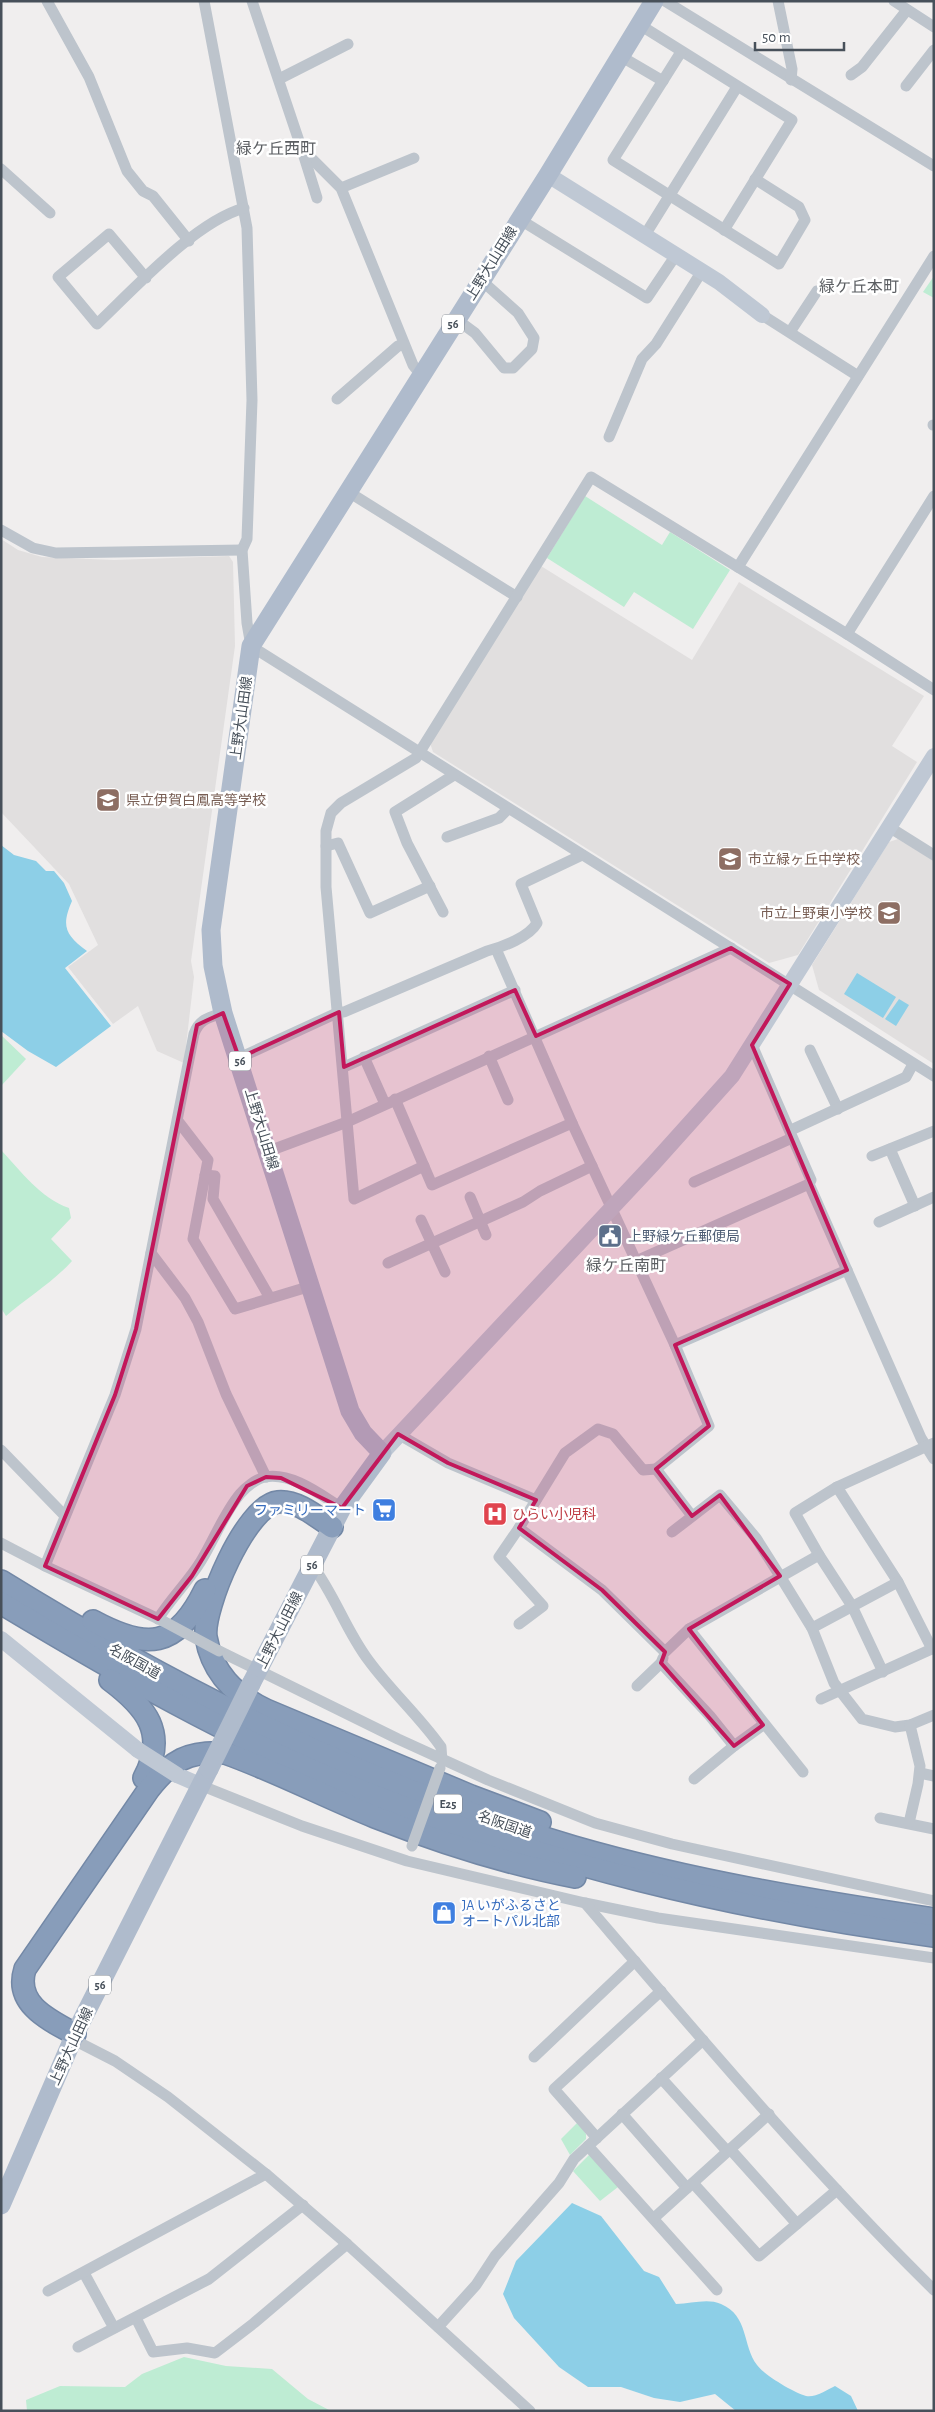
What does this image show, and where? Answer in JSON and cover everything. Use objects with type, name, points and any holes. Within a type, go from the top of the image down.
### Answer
[{"type":"highway","points":[[1,1569],[117,1634],[149,1640],[171,1634],[192,1615],[239,1521],[255,1499],[272,1491],[291,1492],[337,1517]]},
{"type":"highway","points":[[337,1517],[310,1512],[285,1502],[269,1504],[248,1524],[228,1563],[205,1622],[206,1637],[215,1664],[223,1678],[239,1695],[302,1725],[462,1792],[621,1850],[860,1908]]},
{"type":"highway","name":"名阪国道","points":[[1,1581],[94,1638],[218,1706],[352,1767],[439,1801],[575,1847],[646,1866],[735,1886],[934,1919]]},
{"type":"highway","name":"名阪国道","points":[[1,1603],[143,1686],[281,1756],[434,1818],[569,1862],[720,1901],[834,1922],[934,1936]]},
{"type":"highway","points":[[1,1611],[96,1670],[130,1695],[140,1705],[148,1718],[155,1742],[154,1753],[140,1784],[28,1944],[10,1977],[9,1991],[22,2014],[47,2030],[74,2037]]},
{"type":"highway","points":[[74,2037],[51,2021],[27,1999],[22,1983],[26,1969],[160,1775],[174,1764],[195,1754],[210,1752],[233,1756],[376,1817],[495,1858],[560,1874],[720,1901]]},
{"type":"main road","name":"上野大山田線","points":[[1,2205],[74,2037],[255,1677],[337,1517],[382,1453],[362,1433],[350,1411],[224,1013],[214,966],[211,930],[251,646],[622,57],[654,1]]},
{"type":"street","points":[[47,1],[88,77],[127,171],[143,191],[152,196],[189,241]]},
{"type":"street","points":[[204,1],[244,208],[250,292],[252,400],[247,539],[242,550],[247,623],[251,646],[934,1076]]},
{"type":"street","points":[[252,1],[317,198]]},
{"type":"street","points":[[665,1],[934,166]]},
{"type":"street","points":[[778,1],[792,69],[792,80]]},
{"type":"street","points":[[894,1],[934,28]]},
{"type":"street","points":[[851,75],[862,67],[907,10]]},
{"type":"street","points":[[640,25],[792,120],[724,230]]},
{"type":"street","points":[[279,79],[348,44]]},
{"type":"street","points":[[906,86],[934,50]]},
{"type":"street","points":[[681,52],[613,160],[779,264],[805,220],[798,207],[755,179]]},
{"type":"street","points":[[622,57],[663,81]]},
{"type":"street","points":[[645,235],[737,87]]},
{"type":"street","points":[[299,141],[308,155],[341,188],[404,345],[413,365],[421,375]]},
{"type":"street","points":[[341,188],[414,158]]},
{"type":"street","points":[[1,169],[50,213]]},
{"type":"street","points":[[548,175],[702,271],[762,315],[858,376]]},
{"type":"street","points":[[146,278],[108,234],[58,277],[97,324],[189,241],[228,212],[244,208]]},
{"type":"street","points":[[519,219],[647,298],[676,255]]},
{"type":"street","points":[[738,567],[934,256]]},
{"type":"street","points":[[609,437],[642,359],[656,344],[702,271]]},
{"type":"street","points":[[456,319],[475,333],[504,368],[513,368],[532,349],[534,338],[518,313],[481,280]]},
{"type":"street","points":[[790,332],[817,291]]},
{"type":"street","points":[[337,400],[398,346],[404,345]]},
{"type":"street","points":[[424,1166],[354,1198],[344,1067],[326,887],[326,831],[331,813],[336,808],[416,758],[591,477],[847,634],[934,690]]},
{"type":"street","points":[[347,491],[517,597]]},
{"type":"street","points":[[847,634],[934,496]]},
{"type":"street","points":[[1,530],[33,548],[56,554],[242,550]]},
{"type":"street","points":[[382,1453],[398,1434],[525,1308],[611,1208],[726,1082],[752,1045],[934,756]]},
{"type":"street","points":[[443,912],[407,842],[395,812],[454,775]]},
{"type":"street","points":[[447,837],[499,818],[508,809]]},
{"type":"street","points":[[889,827],[934,855]]},
{"type":"street","points":[[326,846],[338,843],[370,913],[430,886]]},
{"type":"street","points":[[239,1058],[338,1012],[344,1012],[487,951],[496,949],[533,930],[537,923],[521,884],[582,855]]},
{"type":"street","points":[[269,1152],[348,1122],[488,1056],[682,973],[731,948]]},
{"type":"street","points":[[496,949],[536,1036],[572,1122],[675,1345],[709,1426],[656,1469],[643,1470],[613,1434],[598,1428],[565,1454],[520,1528],[499,1557],[543,1606],[519,1624]]},
{"type":"street","points":[[344,1067],[515,990]]},
{"type":"street","points":[[45,1566],[127,1362],[136,1329],[197,1025],[206,1018],[224,1013]]},
{"type":"street","points":[[752,1045],[811,1180],[809,1184],[930,1445],[934,1459]]},
{"type":"street","points":[[810,1050],[838,1109]]},
{"type":"street","points":[[488,1056],[508,1100]]},
{"type":"street","points":[[364,1057],[424,1166],[432,1185],[572,1122]]},
{"type":"street","points":[[694,1182],[838,1109],[906,1077],[913,1064]]},
{"type":"street","points":[[178,1121],[208,1160],[193,1239],[235,1309],[310,1286]]},
{"type":"street","points":[[872,1156],[934,1131]]},
{"type":"street","points":[[890,1149],[914,1206]]},
{"type":"street","points":[[388,1263],[524,1202],[540,1191],[592,1166]]},
{"type":"street","points":[[205,1175],[215,1176],[213,1199],[270,1298]]},
{"type":"street","points":[[636,1261],[809,1184]]},
{"type":"street","points":[[470,1197],[486,1235]]},
{"type":"street","points":[[879,1222],[934,1197]]},
{"type":"street","points":[[421,1220],[445,1272]]},
{"type":"street","points":[[151,1253],[185,1298],[198,1322],[226,1394],[266,1477]]},
{"type":"street","points":[[675,1345],[848,1270]]},
{"type":"street","points":[[398,1434],[448,1463],[536,1500]]},
{"type":"street","points":[[883,1672],[852,1606],[795,1513],[837,1487],[930,1445]]},
{"type":"street","points":[[1,1450],[65,1516]]},
{"type":"street","points":[[656,1469],[692,1516]]},
{"type":"street","points":[[161,1620],[168,1603],[192,1576],[239,1495],[248,1486],[266,1477],[281,1478],[299,1483],[337,1517]]},
{"type":"street","points":[[821,1699],[933,1648],[898,1582],[837,1487]]},
{"type":"street","points":[[672,1532],[720,1495],[756,1538],[812,1628],[834,1683],[848,1698],[862,1719],[895,1727],[910,1725],[934,1715]]},
{"type":"street","points":[[520,1528],[602,1590],[665,1652]]},
{"type":"street","points":[[1,1543],[45,1566],[161,1620],[219,1651],[255,1677],[398,1739],[442,1763],[595,1823],[672,1844],[934,1901]]},
{"type":"street","points":[[637,1686],[661,1663],[665,1652],[689,1629],[819,1555]]},
{"type":"street","points":[[312,1565],[328,1587],[355,1640],[369,1662],[441,1747],[442,1763],[407,1861]]},
{"type":"street","points":[[812,1628],[898,1582]]},
{"type":"street","points":[[689,1629],[763,1725],[803,1772]]},
{"type":"street","points":[[1,1639],[138,1750],[177,1775],[205,1777],[302,1826],[407,1861],[585,1903],[658,1918],[934,1958]]},
{"type":"street","points":[[661,1663],[710,1716],[734,1746]]},
{"type":"street","points":[[694,1779],[763,1725]]},
{"type":"street","points":[[909,1823],[920,1773],[910,1725]]},
{"type":"street","points":[[920,1773],[934,1776]]},
{"type":"street","points":[[880,1818],[934,1829]]},
{"type":"street","points":[[585,1903],[703,2040],[837,2190],[934,2290]]},
{"type":"street","points":[[534,2057],[635,1961]]},
{"type":"street","points":[[597,2138],[554,2089],[661,1991]]},
{"type":"street","points":[[74,2037],[115,2061],[168,2097],[266,2174],[347,2244],[530,2411]]},
{"type":"street","points":[[438,2328],[476,2285],[495,2256],[559,2184],[574,2159],[703,2040]]},
{"type":"street","points":[[661,2078],[797,2224]]},
{"type":"street","points":[[622,2114],[760,2256],[837,2190]]},
{"type":"street","points":[[654,2218],[769,2114]]},
{"type":"street","points":[[588,2146],[717,2290]]},
{"type":"street","points":[[48,2291],[266,2174]]},
{"type":"street","points":[[78,2347],[209,2279],[303,2205]]},
{"type":"street","points":[[136,2318],[153,2352],[188,2348],[215,2353],[254,2323],[347,2244]]},
{"type":"street","points":[[84,2273],[114,2328]]},
{"type":"highlighted area","points":[[731,948],[790,984],[752,1045],[847,1270],[675,1345],[709,1426],[656,1469],[692,1516],[720,1495],[780,1576],[689,1629],[763,1725],[734,1746],[661,1663],[665,1652],[602,1590],[519,1528],[536,1500],[448,1463],[398,1434],[342,1508],[281,1478],[266,1477],[247,1486],[192,1576],[158,1619],[45,1566],[115,1395],[136,1329],[197,1025],[223,1013],[239,1058],[339,1012],[344,1067],[515,990],[536,1036]]},
{"type":"shaded area","name":"県立伊賀白鳳高等学校","points":[[1,539],[18,550],[42,557],[114,560],[229,556],[233,562],[235,646],[191,961],[194,977],[184,1063],[157,1051],[138,1006],[113,1024],[68,967],[98,945],[69,884],[1,812]]},
{"type":"shaded area","name":"市立緑ヶ丘中学校","points":[[541,566],[692,660],[739,582],[924,696],[892,746],[917,762],[798,955],[769,963],[433,752],[430,743]]},
{"type":"shaded area","name":"市立上野東小学校","points":[[898,839],[934,861],[934,1064],[819,990],[812,965],[889,842]]},
{"type":"green space","points":[[934,276],[934,298],[923,292]]},
{"type":"green space","points":[[585,496],[662,545],[670,532],[730,570],[693,629],[634,592],[624,607],[547,558]]},
{"type":"green space","points":[[1,1035],[26,1059],[1,1086]]},
{"type":"green space","points":[[1,1150],[40,1191],[59,1204],[69,1208],[71,1218],[51,1239],[72,1261],[49,1283],[6,1316],[1,1308]]},
{"type":"green space","points":[[578,2122],[586,2134],[586,2139],[570,2155],[561,2139]]},
{"type":"green space","points":[[590,2154],[618,2187],[600,2201],[573,2171]]},
{"type":"green space","points":[[184,2357],[226,2366],[272,2369],[308,2399],[331,2411],[27,2411],[26,2400],[60,2386],[125,2387],[142,2374]]},
{"type":"water","points":[[1,845],[14,855],[36,861],[46,871],[54,871],[64,883],[72,901],[67,917],[67,929],[74,940],[87,951],[65,968],[111,1026],[56,1067],[28,1051],[1,1031]]},
{"type":"water","points":[[857,973],[896,997],[883,1018],[844,994]]},
{"type":"water","points":[[899,999],[909,1005],[896,1026],[885,1019]]},
{"type":"water","points":[[572,2203],[601,2216],[644,2271],[659,2277],[676,2304],[710,2301],[730,2309],[741,2323],[752,2357],[757,2365],[772,2378],[806,2396],[817,2395],[835,2386],[851,2396],[858,2411],[736,2411],[715,2394],[680,2402],[654,2398],[621,2387],[588,2387],[559,2367],[514,2318],[503,2294],[516,2261]]},
{"type":"place","name":"県立伊賀白鳳高等学校","points":[[108,800]]},
{"type":"place","name":"市立緑ヶ丘中学校","points":[[730,859]]},
{"type":"place","name":"市立上野東小学校","points":[[889,913]]},
{"type":"place","name":"上野緑ケ丘郵便局","points":[[610,1236]]},
{"type":"place","name":"ファミリーマート","points":[[384,1510]]},
{"type":"place","name":"ひらい小児科","points":[[495,1514]]},
{"type":"place","name":"JA いがふるさと オートパル北部","points":[[444,1913]]},
{"type":"district","name":"緑ケ丘西町","points":[[276,148]]},
{"type":"district","name":"緑ケ丘本町","points":[[859,286]]},
{"type":"district","name":"緑ケ丘南町","points":[[626,1265]]}]
